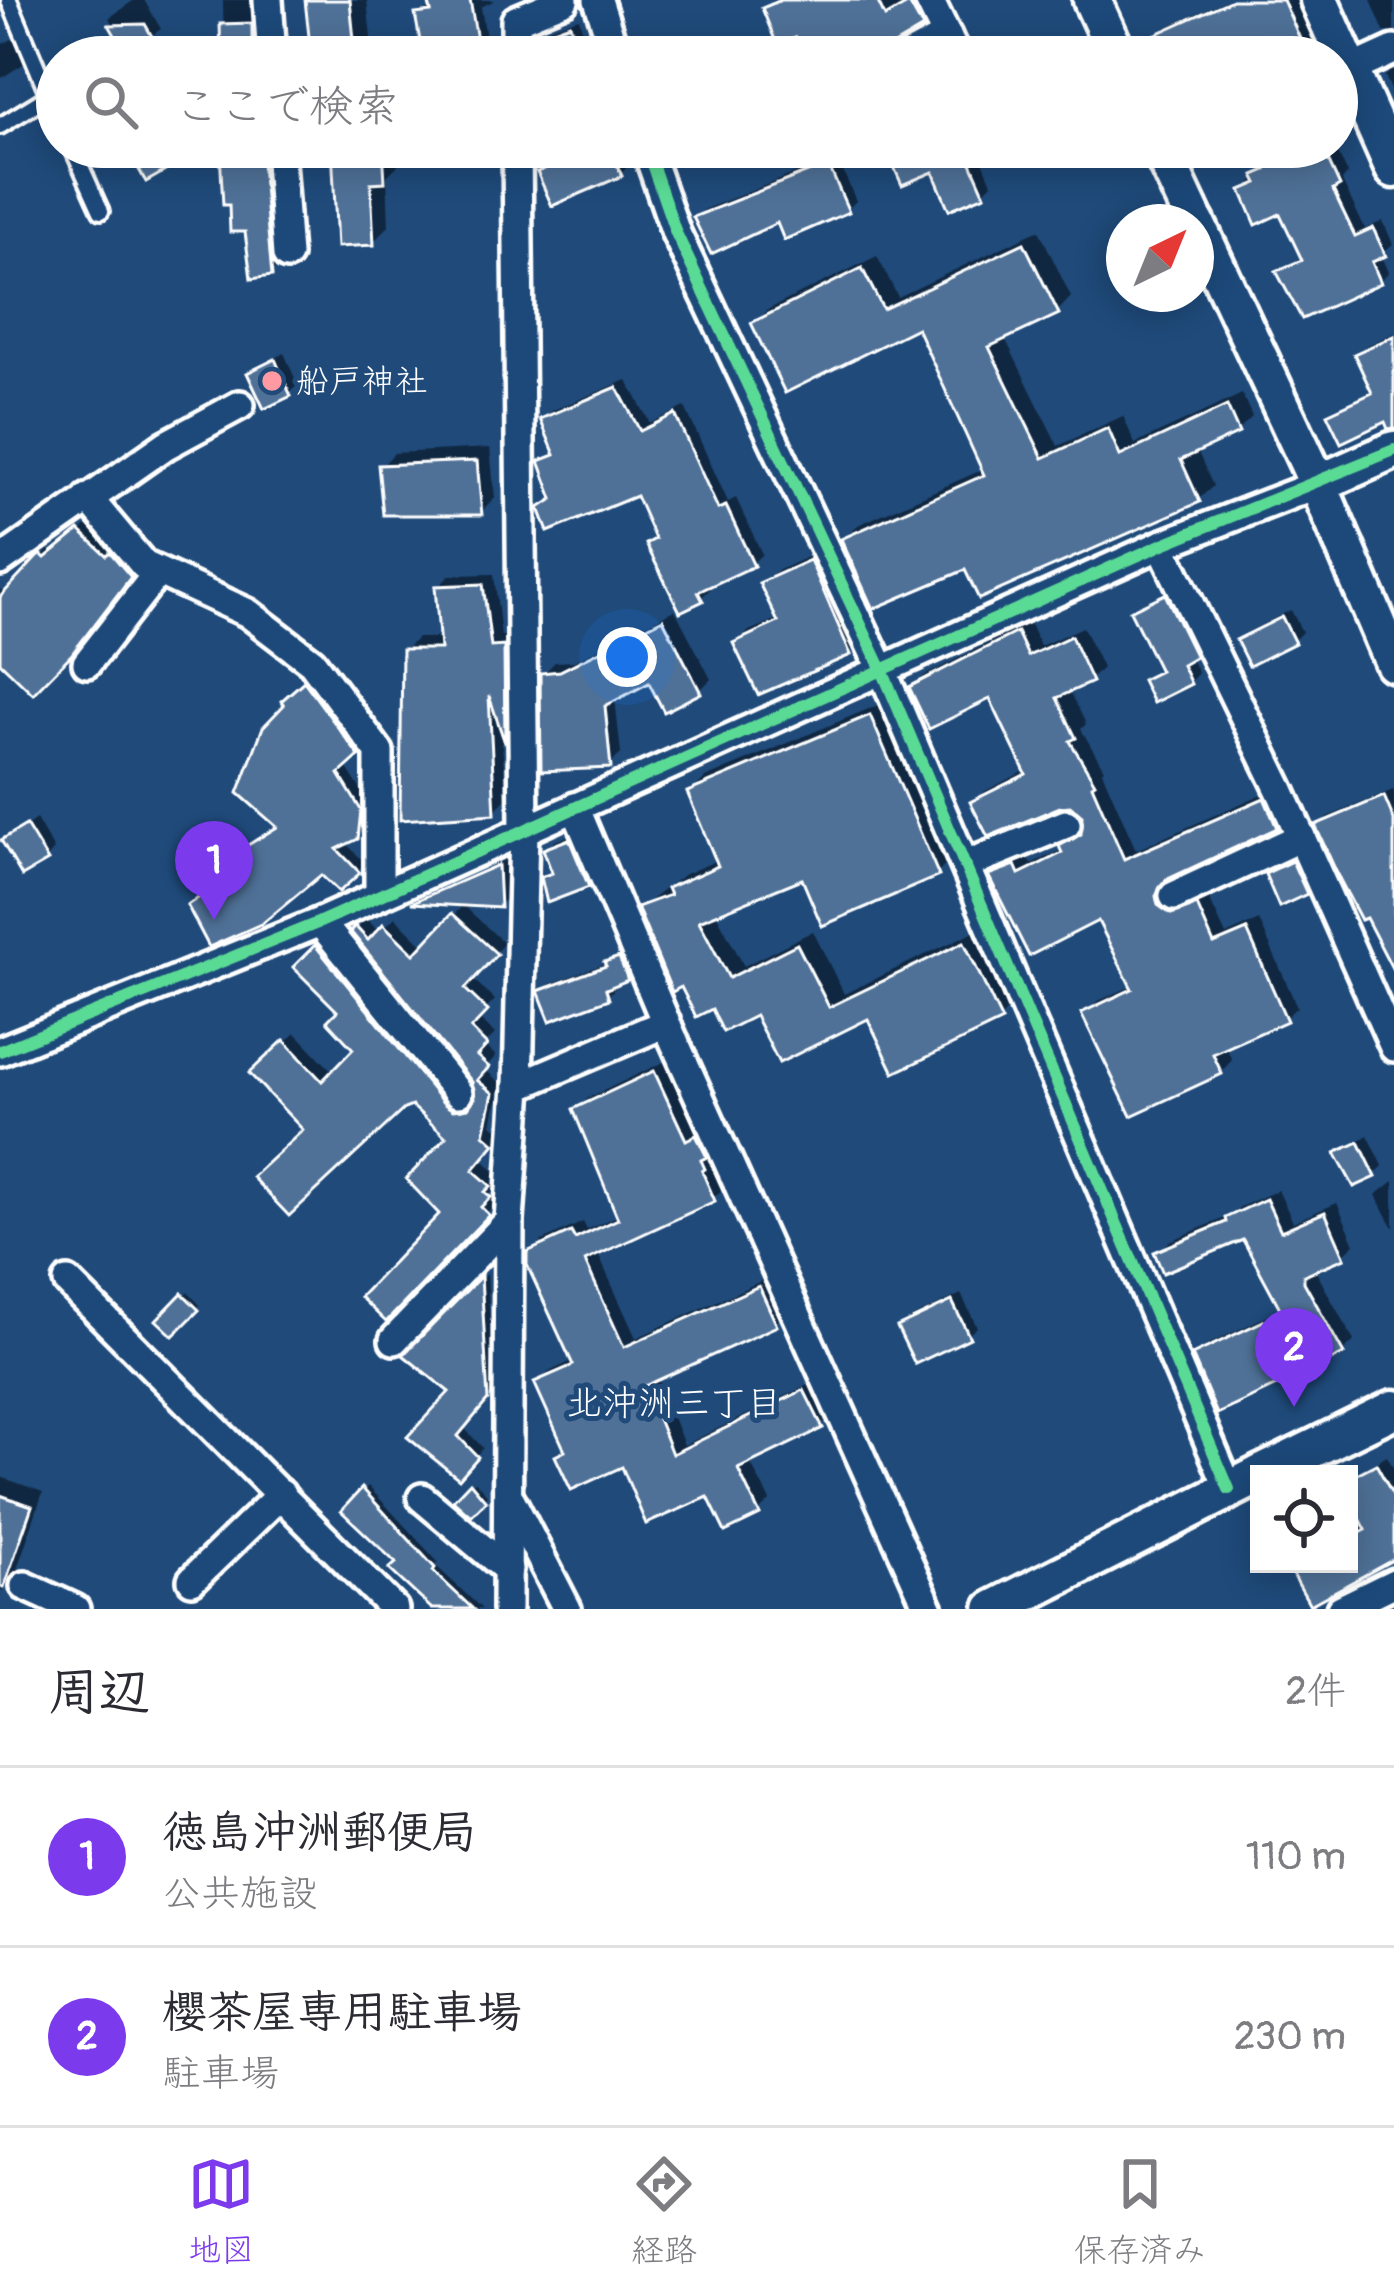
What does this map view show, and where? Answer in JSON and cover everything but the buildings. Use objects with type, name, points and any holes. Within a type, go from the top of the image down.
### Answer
[{"type":"street","points":[[268,0],[271,36]]},
{"type":"street","points":[[516,36],[516,20],[564,0]]},
{"type":"street","points":[[598,0],[609,36]]},
{"type":"street","points":[[929,0],[947,36]]},
{"type":"street","points":[[1092,0],[1108,36]]},
{"type":"street","points":[[1319,0],[1335,36]]},
{"type":"street","points":[[1358,66],[1394,50]]},
{"type":"street","points":[[1358,88],[1394,169]]},
{"type":"street","points":[[281,168],[287,255]]},
{"type":"street","points":[[507,1609],[508,1221],[518,1086],[524,829],[517,168]]},
{"type":"street","points":[[653,168],[676,233],[882,670],[966,865],[1250,1479],[994,1609]]},
{"type":"street","points":[[1170,168],[1187,204]]},
{"type":"street","points":[[1214,262],[1318,484],[1394,663]]},
{"type":"street","points":[[0,561],[166,445],[240,405]]},
{"type":"street","points":[[0,1051],[320,922],[1161,544],[1394,450]]},
{"type":"street","points":[[88,497],[144,565],[248,614],[312,662],[379,752],[380,895]]},
{"type":"street","points":[[1161,544],[1301,837],[1394,1047]]},
{"type":"street","points":[[87,663],[158,572]]},
{"type":"street","points":[[575,807],[666,1023],[929,1609]]},
{"type":"street","points":[[966,865],[1066,824]]},
{"type":"street","points":[[1174,896],[1301,837]]},
{"type":"street","points":[[320,922],[458,1093]]},
{"type":"street","points":[[518,1086],[666,1023]]},
{"type":"street","points":[[394,1340],[508,1221]]},
{"type":"street","points":[[68,1282],[394,1609]]},
{"type":"street","points":[[1278,1465],[1394,1408]]},
{"type":"street","points":[[192,1580],[281,1494]]},
{"type":"street","points":[[509,1496],[567,1609]]},
{"type":"street","points":[[422,1498],[508,1570]]},
{"type":"street","points":[[1341,1609],[1394,1583]]},
{"type":"street","points":[[25,1586],[75,1609]]},
{"type":"lane","points":[[9,0],[36,63]]},
{"type":"lane","points":[[0,126],[36,104]]},
{"type":"lane","points":[[82,168],[101,211]]},
{"type":"cycle path","points":[[653,168],[676,233],[882,670],[1229,1489]]},
{"type":"cycle path","points":[[0,1051],[320,922],[1161,545],[1394,450]]},
{"type":"place","name":"船戸神社","points":[[272,381]]},
{"type":"place","name":"徳島沖洲郵便局","points":[[214,920]]},
{"type":"place","name":"櫻茶屋専用駐車場","points":[[1294,1407]]},
{"type":"district","name":"北沖洲三丁目","points":[[674,1403]]}]
